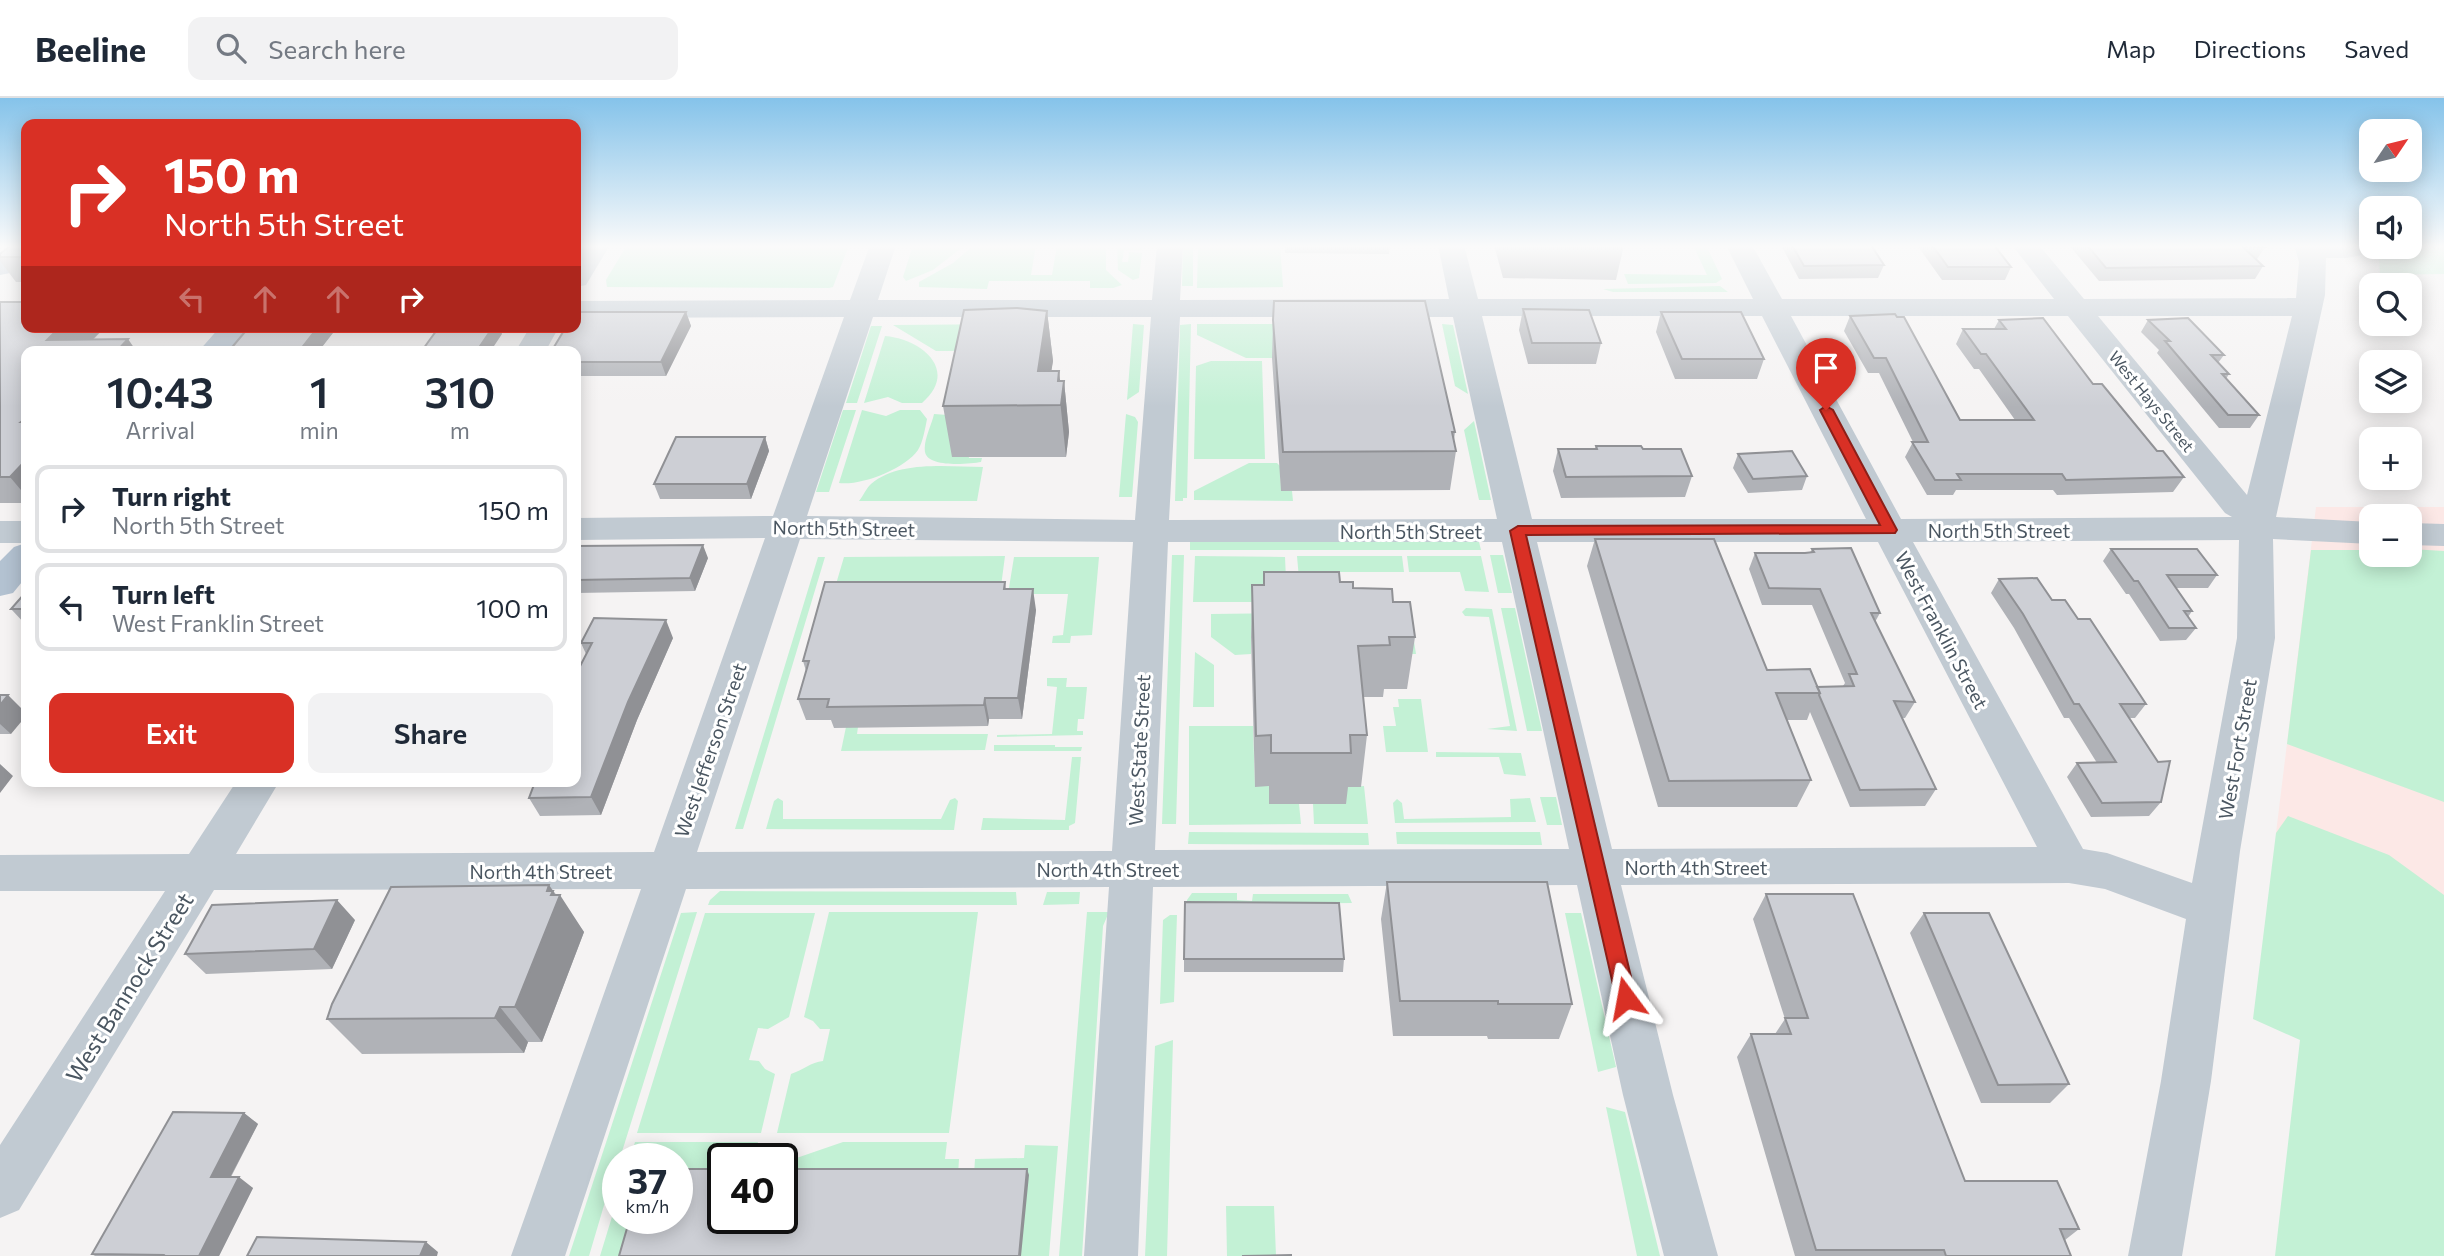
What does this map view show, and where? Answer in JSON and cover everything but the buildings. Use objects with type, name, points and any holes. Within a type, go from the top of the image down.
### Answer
[{"type":"main road","points":[[219,346],[230,333]]},
{"type":"main road","points":[[0,584],[21,561]]},
{"type":"street","name":"West Jefferson Street","points":[[538,1256],[864,299]]},
{"type":"street","name":"West State Street","points":[[1111,1256],[1165,299]]},
{"type":"street","points":[[1464,299],[1648,1095],[1691,1256]]},
{"type":"street","name":"West Franklin Street","points":[[1768,299],[2069,865]]},
{"type":"street","name":"West Hays Street","points":[[2069,299],[2237,505],[2257,523]]},
{"type":"street","name":"West Fort Street","points":[[2155,1256],[2186,1081],[2209,908],[2256,638],[2257,523],[2310,299]]},
{"type":"street","points":[[581,309],[2308,307]]},
{"type":"street","name":"North 5th Street","points":[[581,529],[2214,530],[2257,523],[2359,532]]},
{"type":"street","points":[[0,532],[21,532]]},
{"type":"street","points":[[2422,534],[2444,534]]},
{"type":"street","name":"West Bannock Street","points":[[0,1192],[255,787]]},
{"type":"street","name":"North 4th Street","points":[[0,873],[2069,865],[2107,871],[2209,908]]},
{"type":"shaded area","points":[[2316,507],[2359,507],[2359,567],[2422,567],[2422,507],[2444,507],[2444,920],[2276,833]]},
{"type":"green space","points":[[1034,324],[990,351],[936,351],[893,325]]},
{"type":"green space","points":[[1133,324],[1144,325],[1139,392],[1127,400]]},
{"type":"green space","points":[[1191,324],[1187,498],[1175,501],[1180,325]]},
{"type":"green space","points":[[1197,324],[1282,324],[1274,358],[1246,358],[1197,335]]},
{"type":"green space","points":[[1442,324],[1453,325],[1468,394],[1455,386]]},
{"type":"green space","points":[[871,326],[882,326],[857,403],[846,403]]},
{"type":"green space","points":[[885,336],[911,343],[931,358],[937,379],[933,391],[922,403],[902,403],[888,397],[864,403]]},
{"type":"green space","points":[[1211,361],[1262,361],[1265,459],[1194,459],[1196,366]]},
{"type":"green space","points":[[843,410],[856,410],[829,492],[816,492]]},
{"type":"green space","points":[[862,410],[886,416],[900,410],[920,410],[927,419],[923,439],[912,457],[893,470],[859,482],[839,483]]},
{"type":"green space","points":[[934,414],[961,416],[969,458],[982,458],[981,462],[950,464],[933,461],[928,457],[925,443]]},
{"type":"green space","points":[[1126,414],[1135,417],[1138,422],[1132,497],[1119,497]]},
{"type":"green space","points":[[1474,421],[1491,500],[1479,500],[1464,430]]},
{"type":"green space","points":[[1249,463],[1277,463],[1280,466],[1281,490],[1292,491],[1293,501],[1194,500],[1194,491]]},
{"type":"green space","points":[[925,466],[983,467],[977,501],[859,501],[871,484],[896,471]]},
{"type":"green space","points":[[1190,542],[1479,542],[1481,550],[1190,550]]},
{"type":"green space","points":[[2311,550],[2359,550],[2359,567],[2422,567],[2422,550],[2444,551],[2444,802],[2287,744]]},
{"type":"green space","points":[[1172,555],[1184,555],[1176,824],[1162,824]]},
{"type":"green space","points":[[1490,555],[1503,555],[1512,593],[1498,593]]},
{"type":"green space","points":[[1005,556],[1000,594],[831,601],[844,557]]},
{"type":"green space","points":[[1195,556],[1285,557],[1287,602],[1193,602]]},
{"type":"green space","points":[[1297,556],[1402,556],[1404,572],[1304,572],[1411,622],[1416,654],[1387,654],[1303,624]]},
{"type":"green space","points":[[1407,556],[1481,556],[1489,592],[1465,591],[1460,572],[1409,572]]},
{"type":"green space","points":[[818,557],[825,557],[743,829],[735,829]]},
{"type":"green space","points":[[1014,557],[1099,557],[1092,635],[1071,636],[1070,643],[1052,643],[1053,636],[1063,635],[1068,594],[1008,594]]},
{"type":"green space","points":[[1466,608],[1492,609],[1517,731],[1487,729],[1510,726],[1489,617],[1465,616],[1462,612]]},
{"type":"green space","points":[[1501,608],[1515,608],[1542,731],[1527,731]]},
{"type":"green space","points":[[1288,613],[1251,637],[1251,654],[1235,655],[1211,637],[1211,614]]},
{"type":"green space","points":[[1195,652],[1214,665],[1214,707],[1193,707]]},
{"type":"green space","points":[[1047,678],[1067,678],[1066,687],[1087,687],[1084,719],[1078,719],[1077,731],[1083,731],[1083,735],[997,737],[1052,734],[1057,687],[1047,686]]},
{"type":"green space","points":[[1398,699],[1421,699],[1428,752],[1386,752],[1383,726],[1396,726],[1393,707],[1399,707]]},
{"type":"green space","points":[[1189,726],[1253,726],[1255,786],[1269,786],[1299,804],[1301,824],[1189,825]]},
{"type":"green space","points":[[846,727],[858,727],[857,734],[988,734],[985,750],[841,751]]},
{"type":"green space","points":[[994,745],[1082,747],[1081,751],[994,751]]},
{"type":"green space","points":[[1436,752],[1521,753],[1526,776],[1504,774],[1499,757],[1436,757]]},
{"type":"green space","points":[[1072,757],[1081,757],[1075,823],[1069,826],[1069,830],[981,830],[983,818],[1065,820]]},
{"type":"green space","points":[[1364,786],[1368,824],[1314,824],[1313,804],[1345,804],[1345,787]]},
{"type":"green space","points":[[1540,797],[1556,797],[1562,825],[1547,825]]},
{"type":"green space","points":[[778,798],[783,801],[783,819],[941,819],[950,800],[955,798],[958,801],[954,830],[766,829],[774,801]]},
{"type":"green space","points":[[1530,798],[1536,822],[1395,823],[1393,803],[1397,799],[1402,803],[1404,819],[1511,817],[1510,799]]},
{"type":"green space","points":[[2288,816],[2389,855],[2444,895],[2444,1256],[2275,1256],[2300,1040],[2253,1019],[2276,833]]},
{"type":"green space","points":[[1189,832],[1368,833],[1369,845],[1188,844]]},
{"type":"green space","points":[[1396,832],[1540,832],[1542,845],[1397,844]]},
{"type":"green space","points":[[720,891],[1016,892],[1017,905],[708,905]]},
{"type":"green space","points":[[1047,892],[1080,892],[1079,904],[1043,905]]},
{"type":"green space","points":[[1192,893],[1237,893],[1237,900],[1252,901],[1253,894],[1348,894],[1352,903],[1187,905]]},
{"type":"green space","points":[[697,912],[625,1143],[606,1143],[681,913]]},
{"type":"green space","points":[[829,912],[978,912],[949,1133],[777,1133],[791,1074],[823,1061],[830,1029],[820,1029],[813,1021],[804,1017]]},
{"type":"green space","points":[[1087,912],[1109,912],[1103,926],[1082,1256],[1059,1256]]},
{"type":"green space","points":[[705,913],[815,913],[789,1017],[768,1029],[758,1028],[749,1060],[759,1061],[765,1069],[775,1074],[761,1133],[637,1133]]},
{"type":"green space","points":[[1565,913],[1581,913],[1616,1067],[1598,1072]]},
{"type":"green space","points":[[1170,915],[1177,915],[1174,1002],[1160,1004],[1163,920]]},
{"type":"green space","points":[[1173,1040],[1167,1256],[1145,1256],[1155,1046]]},
{"type":"green space","points":[[1606,1107],[1625,1112],[1660,1256],[1637,1256]]},
{"type":"green space","points":[[758,1142],[707,1143],[707,1175],[693,1175],[693,1143],[635,1143]]},
{"type":"green space","points":[[843,1142],[947,1142],[945,1159],[959,1159],[958,1175],[798,1175],[798,1157]]},
{"type":"green space","points":[[1025,1145],[1058,1146],[1049,1256],[1021,1256],[974,1175],[975,1159],[1024,1158]]},
{"type":"green space","points":[[602,1155],[602,1212],[589,1256],[569,1256]]},
{"type":"green space","points":[[1226,1206],[1274,1206],[1276,1256],[1227,1256]]},
{"type":"green space","points":[[607,1234],[632,1234],[626,1256],[600,1256]]},
{"type":"route","points":[[1626,998],[1518,531],[1889,530],[1826,410]]}]
